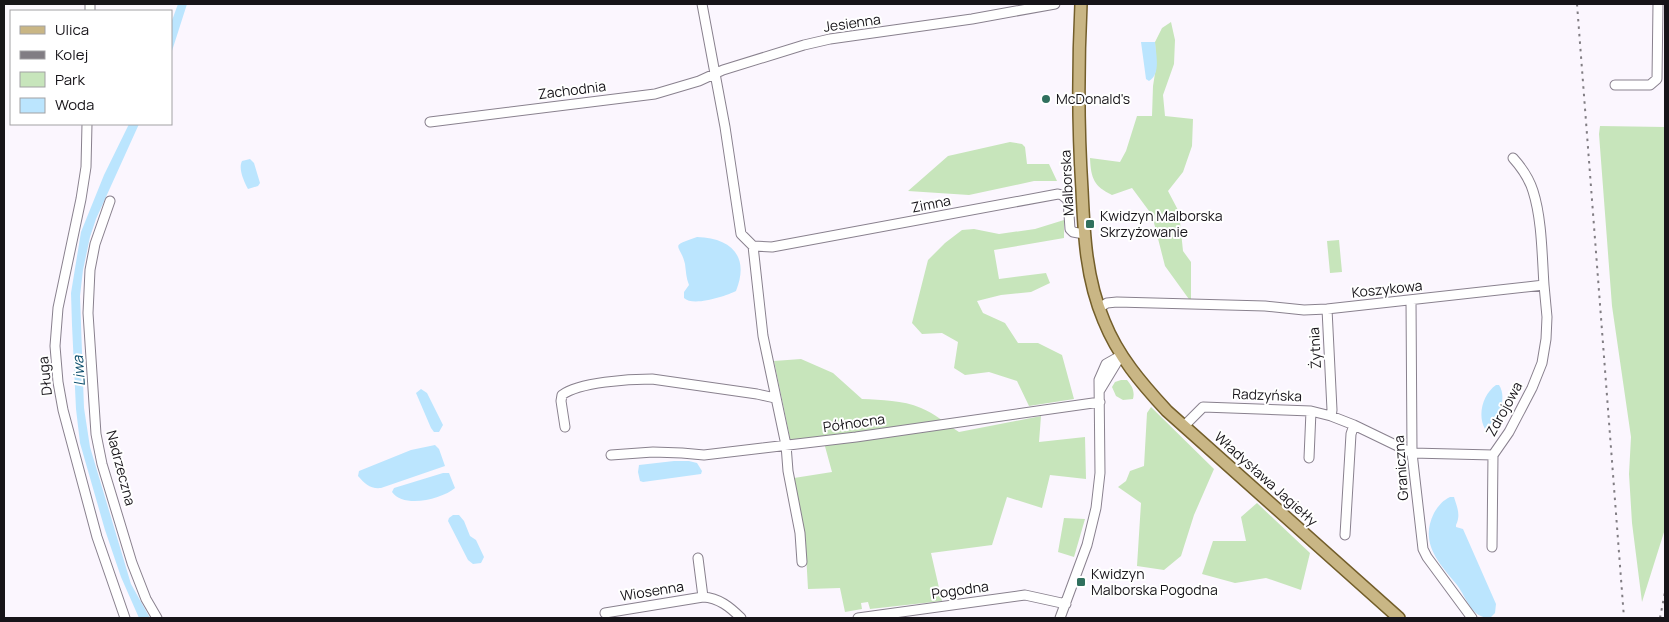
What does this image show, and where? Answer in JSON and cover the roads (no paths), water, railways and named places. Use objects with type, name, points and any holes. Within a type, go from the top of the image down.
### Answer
[{"type":"main road","name":"Malborska","points":[[1081,4],[1078,87],[1084,234],[1087,263],[1099,308],[1112,338],[1122,355]]},
{"type":"main road","name":"Władysława Jagiełły","points":[[1122,355],[1144,386],[1184,426],[1399,618]]},
{"type":"street","points":[[702,4],[725,127],[741,234],[753,246],[763,336],[786,445],[788,471],[800,533],[802,562]]},
{"type":"street","name":"Jesienna","points":[[715,73],[759,58],[830,39],[972,20],[1055,4]]},
{"type":"street","points":[[1615,85],[1650,85],[1657,79],[1658,4]]},
{"type":"street","name":"Zachodnia","points":[[430,122],[655,94],[699,81],[715,73]]},
{"type":"street","name":"Długa","points":[[87,125],[86,167],[58,308],[55,346],[63,410],[97,537],[124,618]]},
{"type":"street","points":[[1513,158],[1526,174],[1533,190],[1539,224],[1544,285]]},
{"type":"street","name":"Zimna","points":[[753,246],[772,247],[1058,194],[1068,200],[1070,229],[1073,232],[1084,234]]},
{"type":"street","name":"Nadrzeczna","points":[[110,201],[90,270],[88,313],[96,434],[102,464],[132,563],[146,599],[158,618]]},
{"type":"street","name":"Koszykowa","points":[[1099,308],[1107,303],[1116,302],[1265,306],[1304,310],[1326,309],[1544,285]]},
{"type":"street","name":"Zdrojowa","points":[[1492,547],[1493,455],[1509,432],[1542,364],[1548,318],[1544,285]]},
{"type":"street","name":"Graniczna","points":[[1411,300],[1412,453],[1423,549],[1472,618]]},
{"type":"street","name":"Żytnia","points":[[1326,309],[1331,416]]},
{"type":"street","points":[[1100,390],[1122,355]]},
{"type":"street","points":[[1060,618],[1087,545],[1096,508],[1100,473],[1099,380],[1106,364],[1122,355]]},
{"type":"street","points":[[1113,369],[1130,368]]},
{"type":"street","points":[[565,427],[561,401],[562,395],[580,387],[626,380],[652,379],[775,398]]},
{"type":"street","name":"Północna","points":[[611,455],[653,452],[704,455],[856,437],[1100,402]]},
{"type":"street","name":"Radzyńska","points":[[1184,426],[1203,407],[1312,410],[1331,416],[1412,453],[1493,455]]},
{"type":"street","points":[[1309,458],[1312,410]]},
{"type":"street","points":[[1345,535],[1351,434],[1354,426]]},
{"type":"street","points":[[698,558],[703,597],[714,598],[733,610],[741,618]]},
{"type":"street","name":"Pogodna","points":[[858,618],[1025,595],[1066,604]]},
{"type":"street","name":"Wiosenna","points":[[604,613],[703,597]]},
{"type":"water","points":[[178,4],[187,4],[172,51],[172,20]]},
{"type":"water","points":[[1141,42],[1155,42],[1156,69],[1153,78],[1149,81],[1146,79]]},
{"type":"water","name":"Liwa","points":[[129,125],[139,125],[96,219],[83,270],[80,296],[84,408],[90,447],[131,584],[150,618],[139,618],[121,577],[105,530],[80,443],[76,409],[71,293],[81,232],[104,175]]},
{"type":"water","points":[[250,159],[254,163],[260,183],[258,186],[248,189],[242,175],[241,164],[242,161]]},
{"type":"water","points":[[697,237],[719,241],[728,245],[734,251],[739,259],[741,268],[736,291],[718,298],[702,301],[684,298],[684,292],[689,285],[685,264],[678,246],[682,242]]},
{"type":"water","points":[[1499,385],[1502,390],[1502,403],[1498,415],[1490,426],[1485,429],[1482,417],[1483,405],[1491,389]]},
{"type":"water","points":[[421,389],[427,393],[443,425],[439,432],[434,432],[431,428],[416,393]]},
{"type":"water","points":[[435,445],[439,449],[445,466],[381,488],[374,488],[368,485],[358,476],[359,471],[411,450]]},
{"type":"water","points":[[674,461],[697,463],[702,471],[701,474],[640,481],[639,465]]},
{"type":"water","points":[[443,473],[449,473],[455,488],[433,499],[405,500],[392,492],[394,488]]},
{"type":"water","points":[[1450,497],[1454,497],[1458,511],[1456,527],[1463,529],[1496,604],[1495,613],[1490,618],[1478,615],[1470,606],[1438,560],[1430,543],[1430,524],[1434,513]]},
{"type":"water","points":[[453,515],[459,515],[464,521],[470,536],[476,540],[484,557],[481,563],[473,564],[468,560],[448,521]]},
{"type":"railway","points":[[1577,4],[1624,618]]},
{"type":"railway","points":[[1660,618],[1665,592]]},
{"type":"place","name":"McDonald's","points":[[1046,99]]},
{"type":"place","name":"Kwidzyn Malborska Skrzyżowanie","points":[[1090,224]]},
{"type":"place","name":"Kwidzyn Malborska Pogodna","points":[[1081,582]]}]
